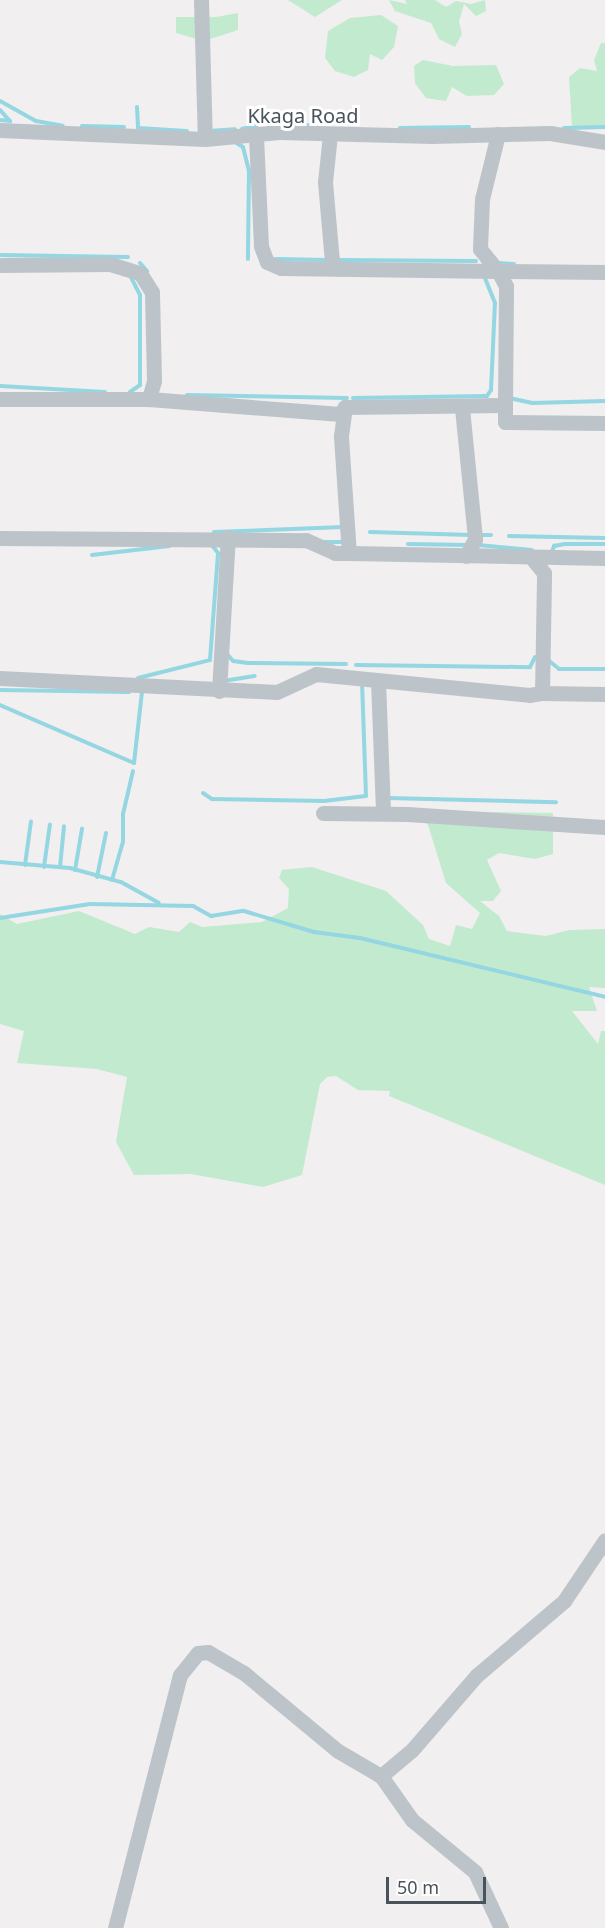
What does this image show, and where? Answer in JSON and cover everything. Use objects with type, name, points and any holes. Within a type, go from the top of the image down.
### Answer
[{"type":"street","points":[[201,0],[205,139]]},
{"type":"street","name":"Kkaga Road","points":[[0,130],[205,139],[256,134],[550,133],[605,142]]},
{"type":"street","points":[[256,134],[261,246],[267,262],[281,268],[605,272]]},
{"type":"street","points":[[498,134],[482,199],[480,249],[498,271],[506,286],[505,422],[605,423]]},
{"type":"street","points":[[330,135],[325,182],[332,262],[338,268]]},
{"type":"street","points":[[0,265],[110,264],[140,273],[152,292],[154,381],[149,399]]},
{"type":"street","points":[[0,399],[149,399],[340,414],[345,406]]},
{"type":"street","points":[[345,406],[462,408],[505,405]]},
{"type":"street","points":[[345,406],[341,437],[349,554]]},
{"type":"street","points":[[462,408],[475,539],[466,556]]},
{"type":"street","points":[[0,537],[228,537],[306,540],[335,553],[349,554],[605,558]]},
{"type":"street","points":[[219,691],[228,537]]},
{"type":"street","points":[[542,693],[544,573],[556,557]]},
{"type":"street","points":[[532,558],[544,573]]},
{"type":"street","points":[[0,678],[219,691],[276,692],[316,674],[529,695],[542,693],[605,694]]},
{"type":"street","points":[[378,681],[383,813]]},
{"type":"street","points":[[323,813],[383,813],[605,827]]},
{"type":"street","points":[[381,1776],[427,1734],[476,1676],[564,1601],[605,1540]]},
{"type":"street","points":[[115,1928],[180,1675],[198,1653],[208,1652],[244,1673],[338,1751],[381,1776],[412,1820],[474,1872],[501,1928]]},
{"type":"green space","points":[[288,0],[342,0],[315,17]]},
{"type":"green space","points":[[389,0],[407,4],[405,0],[435,0],[446,7],[456,1],[471,4],[485,0],[486,11],[476,16],[464,4],[459,22],[462,34],[455,47],[439,39],[431,23],[395,11]]},
{"type":"green space","points":[[238,13],[238,30],[204,41],[176,33],[176,17],[216,17]]},
{"type":"green space","points":[[381,15],[398,26],[394,47],[382,60],[370,54],[368,70],[354,77],[335,71],[325,58],[328,31],[350,18]]},
{"type":"green space","points":[[601,43],[605,43],[605,126],[572,127],[569,77],[580,68],[597,71],[594,60]]},
{"type":"green space","points":[[423,60],[453,66],[496,65],[504,84],[494,95],[467,96],[452,87],[446,101],[426,98],[415,83],[414,66]]},
{"type":"green space","points":[[416,811],[553,813],[553,854],[535,859],[499,853],[487,860],[501,891],[493,901],[480,901],[499,916],[507,931],[546,936],[569,930],[605,929],[605,988],[589,987],[597,1011],[572,1011],[598,1044],[601,1031],[605,1031],[605,1185],[389,1096],[390,1091],[358,1090],[336,1076],[327,1077],[320,1084],[302,1175],[263,1187],[191,1174],[134,1175],[116,1142],[127,1077],[97,1069],[17,1063],[24,1031],[0,1024],[0,914],[17,924],[79,911],[135,934],[149,927],[179,932],[190,922],[202,927],[262,922],[288,908],[289,889],[279,878],[282,870],[312,867],[386,891],[423,925],[429,939],[450,946],[456,925],[472,929],[480,913],[446,883],[428,825]]},
{"type":"waterway","points":[[0,101],[36,121],[63,126]]},
{"type":"waterway","points":[[137,107],[138,128],[187,131]]},
{"type":"waterway","points":[[0,110],[10,121]]},
{"type":"waterway","points":[[0,120],[10,121]]},
{"type":"waterway","points":[[275,122],[316,126]]},
{"type":"waterway","points":[[242,129],[257,125]]},
{"type":"waterway","points":[[82,126],[124,127]]},
{"type":"waterway","points":[[400,128],[469,127]]},
{"type":"waterway","points":[[564,128],[605,127]]},
{"type":"waterway","points":[[209,131],[235,129]]},
{"type":"waterway","points":[[235,142],[243,147],[249,171],[248,259]]},
{"type":"waterway","points":[[0,255],[128,257]]},
{"type":"waterway","points":[[276,259],[328,260]]},
{"type":"waterway","points":[[336,260],[476,261]]},
{"type":"waterway","points":[[140,263],[147,271]]},
{"type":"waterway","points":[[498,263],[514,264]]},
{"type":"waterway","points":[[353,398],[487,396],[491,390],[495,303],[484,276]]},
{"type":"waterway","points":[[130,392],[140,385],[140,295],[131,277]]},
{"type":"waterway","points":[[0,386],[105,392]]},
{"type":"waterway","points":[[187,395],[347,398]]},
{"type":"waterway","points":[[509,398],[532,403],[605,401]]},
{"type":"waterway","points":[[214,532],[343,527]]},
{"type":"waterway","points":[[370,532],[471,535]]},
{"type":"waterway","points":[[478,535],[491,535]]},
{"type":"waterway","points":[[509,536],[605,538]]},
{"type":"waterway","points":[[324,542],[343,542]]},
{"type":"waterway","points":[[138,678],[210,660],[218,553],[211,544]]},
{"type":"waterway","points":[[408,544],[467,545]]},
{"type":"waterway","points":[[551,554],[554,546],[605,544]]},
{"type":"waterway","points":[[478,545],[532,550]]},
{"type":"waterway","points":[[92,555],[169,546]]},
{"type":"waterway","points":[[227,654],[233,661],[248,663],[346,664]]},
{"type":"waterway","points":[[356,665],[530,667],[535,657]]},
{"type":"waterway","points":[[548,660],[559,669],[605,669]]},
{"type":"waterway","points":[[223,681],[255,676]]},
{"type":"waterway","points":[[203,793],[212,799],[324,801],[366,796],[362,683]]},
{"type":"waterway","points":[[0,690],[129,692]]},
{"type":"waterway","points":[[0,705],[134,763],[142,692]]},
{"type":"waterway","points":[[112,880],[123,842],[123,814],[133,771]]},
{"type":"waterway","points":[[387,798],[556,802]]},
{"type":"waterway","points":[[25,865],[31,821]]},
{"type":"waterway","points":[[44,867],[50,824]]},
{"type":"waterway","points":[[60,867],[64,826]]},
{"type":"waterway","points":[[75,870],[82,829]]},
{"type":"waterway","points":[[97,877],[106,833]]},
{"type":"waterway","points":[[0,862],[70,868],[121,882],[159,903]]},
{"type":"waterway","points":[[0,918],[90,904],[193,906],[211,916],[244,911],[314,932],[360,938],[605,997]]}]
